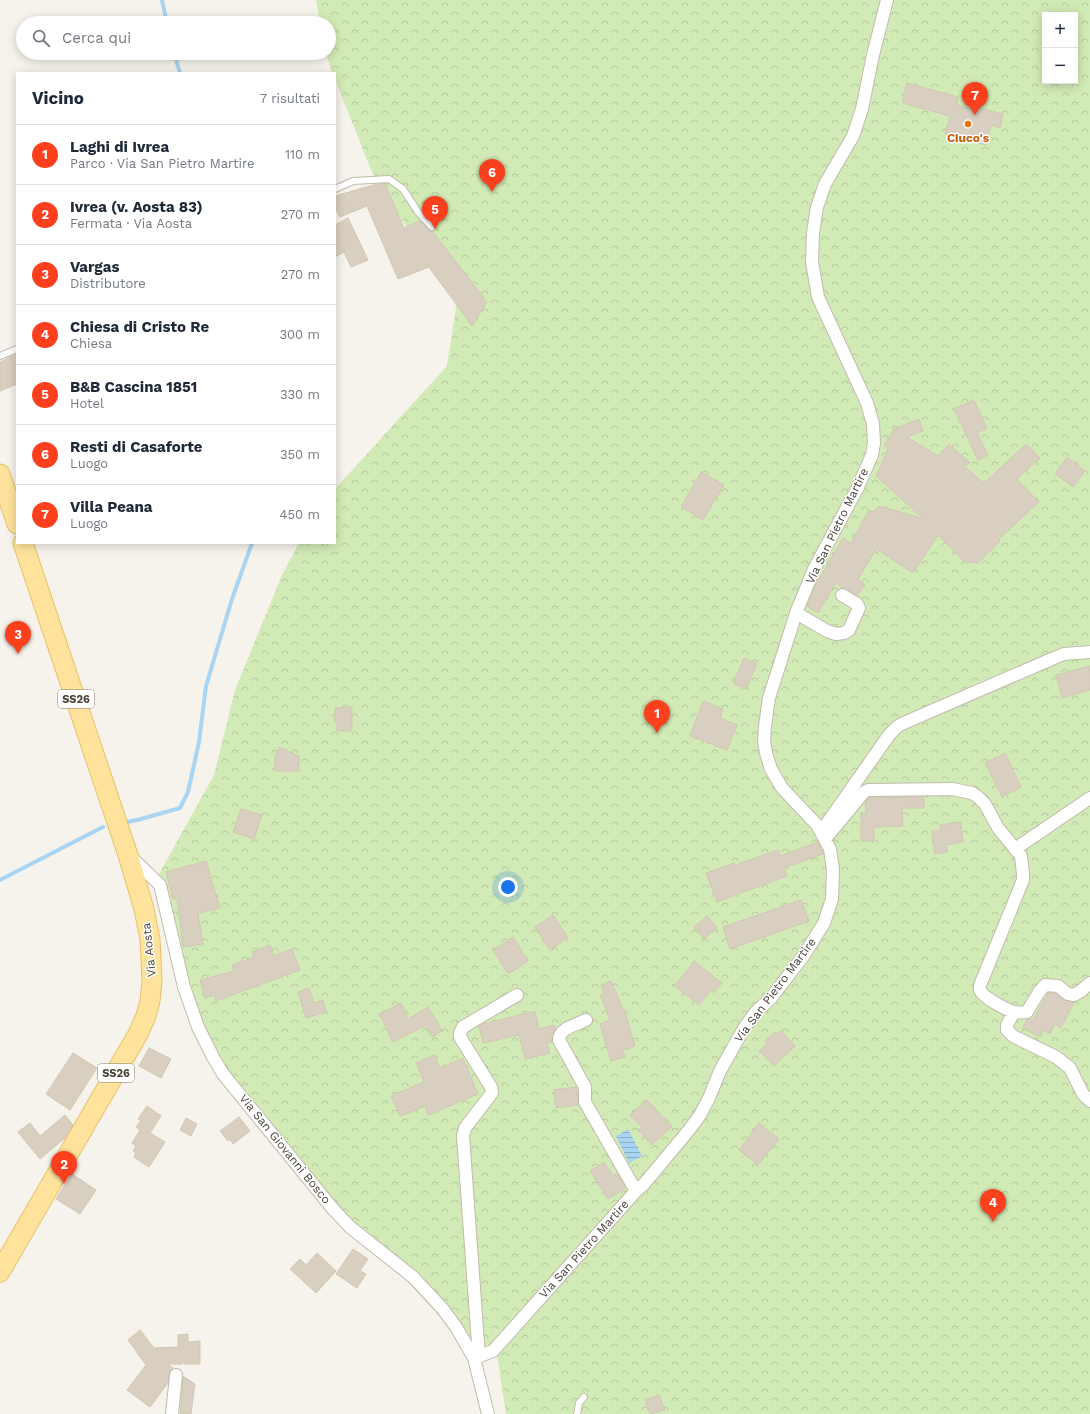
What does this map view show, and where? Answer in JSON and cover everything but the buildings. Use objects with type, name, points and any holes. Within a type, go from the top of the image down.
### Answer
[{"type":"main road","points":[[0,474],[16,521]]},
{"type":"main road","name":"SS26","points":[[23,544],[128,855]]},
{"type":"main road","name":"Via Aosta","points":[[0,1272],[130,1049],[146,1016],[150,1001],[152,981],[150,939],[144,909],[128,855]]},
{"type":"street","name":"Via San Pietro Martire","points":[[477,1358],[493,1351],[636,1191],[644,1184],[689,1130],[709,1098],[720,1071],[744,1028],[804,955],[824,923],[832,899],[834,879],[830,849],[817,825],[782,788],[775,777],[766,753],[764,741],[769,698],[796,613],[814,568],[857,489],[872,454],[874,443],[873,424],[867,403],[818,298],[812,262],[813,233],[817,207],[825,184],[853,136],[862,109],[873,55],[887,0]]},
{"type":"street","points":[[796,613],[827,632],[844,634],[849,630],[859,608],[857,604],[842,596]]},
{"type":"street","points":[[823,836],[889,735],[898,726],[1064,654],[1090,652]]},
{"type":"street","points":[[823,836],[864,792],[868,790],[952,789],[972,793],[985,804],[998,828],[1014,850],[1021,856],[1023,874],[1023,880],[980,986],[980,991],[984,997],[1014,1012],[1027,1012],[1045,985],[1058,986],[1068,994],[1074,995],[1090,983]]},
{"type":"street","points":[[1014,850],[1090,798]]},
{"type":"street","name":"Via San Giovanni Bosco","points":[[128,855],[160,885],[184,987],[198,1027],[213,1057],[224,1074],[333,1209],[350,1227],[413,1277],[431,1296],[456,1327],[477,1358],[488,1414]]},
{"type":"street","points":[[477,1358],[463,1136],[465,1128],[492,1093],[491,1087],[460,1037],[460,1033],[462,1027],[517,995]]},
{"type":"street","points":[[1014,1012],[1007,1025],[1007,1030],[1013,1036],[1056,1057],[1070,1068],[1083,1094],[1090,1101]]},
{"type":"street","points":[[586,1020],[562,1031],[560,1034],[560,1040],[584,1087],[585,1102],[636,1191]]},
{"type":"street","points":[[172,1414],[176,1375]]},
{"type":"lane","points":[[336,189],[353,181],[389,179],[403,189],[418,212],[432,227]]},
{"type":"lane","points":[[0,356],[16,349]]},
{"type":"lane","points":[[577,1414],[579,1403],[584,1397]]},
{"type":"green space","points":[[316,0],[1090,0],[1090,1414],[506,1414],[497,1354],[450,1328],[356,1225],[257,1121],[213,1069],[174,963],[159,874],[214,775],[235,690],[282,575],[298,544],[336,544],[336,488],[447,366],[458,295],[416,243],[371,170],[336,82],[336,72],[332,72],[328,60],[336,60],[336,16],[319,16]]},
{"type":"water","points":[[628,1129],[642,1156],[629,1163],[616,1136]]},
{"type":"waterway","points":[[162,0],[165,16]]},
{"type":"waterway","points":[[176,60],[180,72]]},
{"type":"waterway","points":[[123,823],[180,808],[188,792],[199,742],[206,686],[232,599],[252,544]]},
{"type":"waterway","points":[[0,880],[103,827]]},
{"type":"place","name":"Villa Peana","points":[[975,115]]},
{"type":"place","name":"Ciuco's","points":[[968,124]]},
{"type":"place","name":"Resti di Casaforte","points":[[492,192]]},
{"type":"place","name":"B&B Cascina 1851","points":[[435,229]]},
{"type":"place","name":"Vargas","points":[[18,654]]},
{"type":"place","name":"Laghi di Ivrea","points":[[657,733]]},
{"type":"place","name":"Ivrea (v. Aosta 83)","points":[[64,1184]]},
{"type":"place","name":"Chiesa di Cristo Re","points":[[993,1222]]}]
